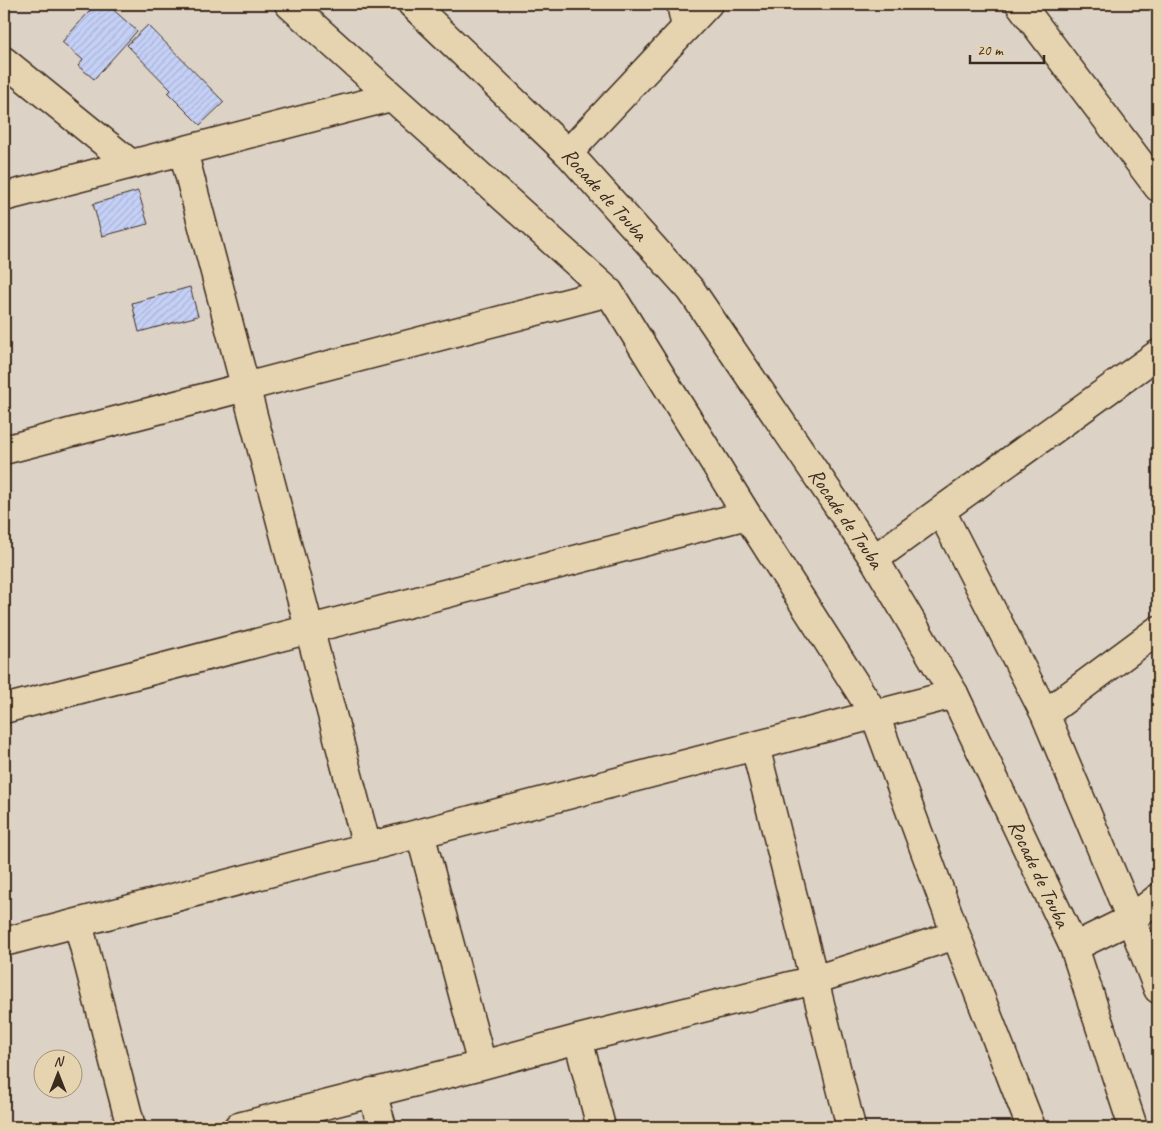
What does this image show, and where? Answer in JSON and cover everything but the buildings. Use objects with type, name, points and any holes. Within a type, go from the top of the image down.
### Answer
[{"type":"street","points":[[290,4],[609,292],[746,515],[874,714],[956,935],[1031,1127]]},
{"type":"street","name":"Rocade de Touba","points":[[412,4],[568,153],[691,290],[874,559],[954,694],[1074,947],[1133,1127]]},
{"type":"street","points":[[568,153],[684,16],[708,4]]},
{"type":"street","points":[[1023,5],[1158,187]]},
{"type":"street","points":[[4,61],[131,164]]},
{"type":"street","points":[[4,197],[391,97]]},
{"type":"street","points":[[183,151],[367,847]]},
{"type":"street","points":[[4,450],[609,292]]},
{"type":"street","points":[[874,559],[1158,354]]},
{"type":"street","points":[[941,511],[1045,714],[1131,918],[1158,989]]},
{"type":"street","points":[[4,708],[746,515]]},
{"type":"street","points":[[1045,714],[1158,630]]},
{"type":"street","points":[[4,942],[954,694]]},
{"type":"street","points":[[755,746],[851,1127]]},
{"type":"street","points":[[420,833],[482,1065]]},
{"type":"street","points":[[1074,947],[1131,918],[1158,898]]},
{"type":"street","points":[[78,923],[131,1127]]},
{"type":"street","points":[[238,1127],[814,980],[956,935]]},
{"type":"street","points":[[578,1039],[601,1127]]},
{"type":"street","points":[[372,1092],[382,1127]]}]
